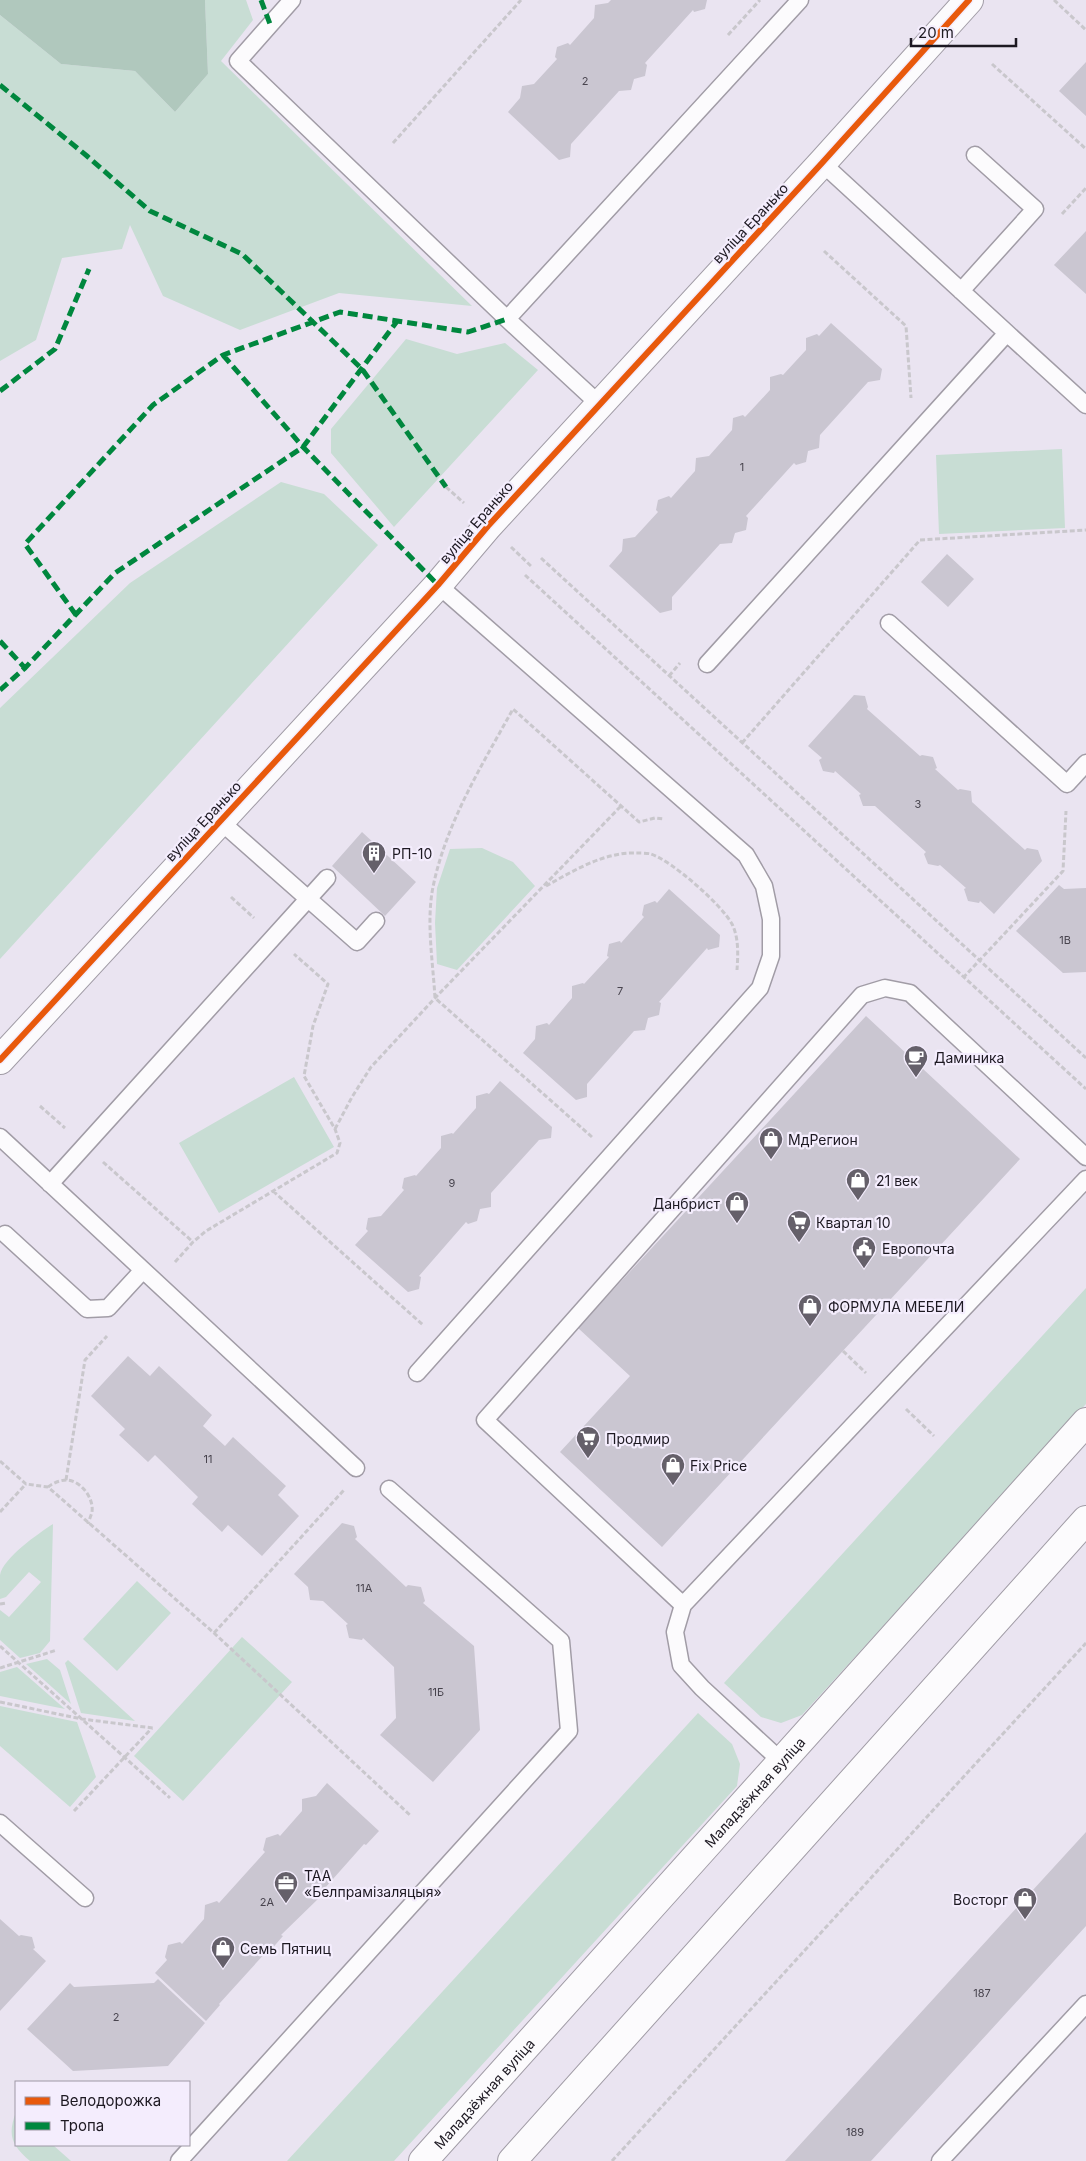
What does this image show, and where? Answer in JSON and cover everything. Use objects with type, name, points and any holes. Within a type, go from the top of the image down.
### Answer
[{"type":"main road","name":"вуліца Еранько","points":[[0,1060],[438,585],[488,526],[822,164],[969,0]]},
{"type":"main road","name":"Маладзёжная вуліца","points":[[423,2161],[1086,1422]]},
{"type":"main road","points":[[512,2161],[1086,1520]]},
{"type":"lane","points":[[292,0],[238,61],[507,319],[600,404]]},
{"type":"lane","points":[[507,319],[800,0]]},
{"type":"lane","points":[[961,291],[1035,209],[975,155]]},
{"type":"lane","points":[[822,164],[1086,406]]},
{"type":"lane","points":[[707,664],[1007,333]]},
{"type":"lane","points":[[417,1373],[760,988],[771,956],[771,919],[764,886],[746,855],[438,585]]},
{"type":"lane","points":[[889,623],[1067,784],[1086,763]]},
{"type":"lane","points":[[220,821],[357,942],[376,921]]},
{"type":"lane","points":[[50,1184],[327,878]]},
{"type":"lane","points":[[683,1605],[485,1420],[862,995],[885,988],[910,993],[1086,1157]]},
{"type":"lane","points":[[0,1137],[356,1468]]},
{"type":"lane","points":[[781,1761],[702,1688],[681,1664],[675,1632],[683,1605],[1086,1179]]},
{"type":"lane","points":[[4,1234],[87,1309],[108,1308],[143,1270]]},
{"type":"lane","points":[[179,2161],[569,1731],[562,1641],[388,1489]]},
{"type":"lane","points":[[0,1823],[85,1898]]},
{"type":"lane","points":[[940,2161],[1086,2004]]},
{"type":"path","points":[[393,144],[521,0]]},
{"type":"path","points":[[1054,0],[1086,30]]},
{"type":"path","points":[[992,64],[1086,149]]},
{"type":"path","points":[[1060,216],[1086,188]]},
{"type":"path","points":[[824,251],[906,326],[911,407]]},
{"type":"path","points":[[541,558],[1086,1058]]},
{"type":"path","points":[[525,576],[1086,1089]]},
{"type":"path","points":[[669,676],[682,661]]},
{"type":"path","points":[[592,1137],[436,998],[431,924],[433,888],[445,847],[470,787],[513,709],[639,822],[655,818],[670,820]]},
{"type":"path","points":[[963,978],[1063,871],[1067,784]]},
{"type":"path","points":[[335,1129],[371,1067],[621,806]]},
{"type":"path","points":[[542,888],[577,868],[605,858],[634,852],[651,854],[672,866],[723,909],[733,926],[738,950],[736,976],[745,961]]},
{"type":"path","points":[[157,1283],[193,1242],[206,1231],[337,1153],[340,1143],[335,1129],[304,1076],[313,1026],[328,984],[231,897]]},
{"type":"path","points":[[40,1106],[193,1242]]},
{"type":"path","points":[[585,1144],[598,1130]]},
{"type":"path","points":[[273,1191],[425,1327]]},
{"type":"path","points":[[66,1480],[86,1360],[110,1333]]},
{"type":"path","points":[[924,1426],[934,1436]]},
{"type":"path","points":[[0,1461],[26,1484],[48,1487],[214,1633],[411,1816]]},
{"type":"path","points":[[48,1487],[56,1482],[66,1480],[74,1482],[84,1489],[90,1500],[92,1512],[88,1524]]},
{"type":"path","points":[[0,1512],[26,1484]]},
{"type":"path","points":[[214,1633],[349,1484]]},
{"type":"path","points":[[0,1604],[6,1603]]},
{"type":"path","points":[[612,2161],[1086,1644]]},
{"type":"path","points":[[0,1646],[170,1798]]},
{"type":"path","points":[[0,1668],[57,1650]]},
{"type":"path","points":[[0,1702],[82,1719],[153,1728],[74,1811]]},
{"type":"green space","points":[[0,0],[205,0],[208,74],[175,112],[135,71],[61,64],[0,15]]},
{"type":"green space","points":[[205,0],[246,0],[253,20],[221,61],[472,306],[339,293],[240,330],[163,296],[130,225],[122,249],[62,258],[36,340],[0,361],[0,15],[61,64],[135,71],[175,112],[208,74]]},
{"type":"green space","points":[[406,339],[457,354],[505,343],[538,370],[394,527],[331,453],[331,429]]},
{"type":"green space","points":[[1062,449],[1065,528],[939,534],[936,455]]},
{"type":"green space","points":[[281,482],[324,494],[378,545],[0,959],[0,708],[130,583]]},
{"type":"green space","points":[[482,848],[513,862],[535,886],[457,970],[437,964],[435,923],[437,888],[450,849]]},
{"type":"green space","points":[[294,1077],[334,1147],[219,1213],[179,1143]]},
{"type":"green space","points":[[1086,1288],[1086,1404],[802,1715],[781,1723],[761,1717],[724,1683]]},
{"type":"green space","points":[[53,1524],[50,1641],[40,1653],[20,1658],[0,1640],[0,1610],[9,1617],[41,1582],[29,1572],[6,1597],[0,1599],[0,1575],[14,1554]]},
{"type":"green space","points":[[137,1581],[171,1613],[117,1671],[83,1639]]},
{"type":"green space","points":[[242,1637],[292,1682],[183,1801],[134,1756]]},
{"type":"green space","points":[[47,1659],[60,1670],[71,1704],[26,1664]]},
{"type":"green space","points":[[68,1660],[135,1721],[81,1713],[65,1663]]},
{"type":"green space","points":[[17,1667],[65,1709],[0,1696],[0,1672]]},
{"type":"green space","points":[[0,1706],[77,1722],[96,1777],[70,1807],[0,1746]]},
{"type":"green space","points":[[698,1713],[732,1744],[740,1764],[737,1786],[394,2161],[287,2161]]},
{"type":"green space","points":[[15,2115],[15,2145],[12,2134]]},
{"type":"green space","points":[[16,2146],[54,2146],[71,2161],[30,2161]]},
{"type":"building","points":[[611,0],[707,0],[705,9],[694,12],[693,10],[645,63],[647,65],[645,76],[634,79],[631,90],[619,91],[571,144],[570,157],[559,160],[508,112],[520,98],[522,86],[534,84],[557,59],[555,57],[557,47],[568,43],[570,45],[594,18],[595,5],[608,3]]},
{"type":"building","points":[[1086,62],[1086,116],[1059,91]]},
{"type":"building","points":[[1086,231],[1086,294],[1054,265]]},
{"type":"building","points":[[831,323],[882,369],[880,380],[868,382],[820,435],[819,448],[808,451],[806,462],[796,465],[794,463],[746,516],[748,518],[746,530],[735,533],[732,543],[720,544],[672,597],[672,610],[660,613],[609,566],[622,551],[623,539],[635,537],[658,512],[656,510],[658,500],[669,496],[671,498],[695,471],[696,458],[709,456],[732,430],[733,418],[743,415],[745,417],[770,390],[770,377],[783,375],[806,350],[806,338],[817,334],[819,336]]},
{"type":"building","points":[[947,554],[974,579],[948,607],[921,582]]},
{"type":"building","points":[[854,695],[865,696],[867,709],[920,756],[933,757],[937,768],[935,769],[958,790],[971,791],[972,802],[1025,850],[1027,848],[1038,850],[1042,861],[994,914],[980,901],[979,903],[968,901],[964,889],[966,888],[940,865],[928,864],[924,854],[926,852],[875,806],[863,806],[859,795],[861,794],[835,771],[834,773],[823,771],[819,760],[822,758],[808,746]]},
{"type":"building","name":"РП-10","points":[[362,832],[416,882],[385,916],[332,866]]},
{"type":"building","points":[[1059,885],[1064,889],[1086,888],[1086,972],[1063,973],[1016,931]]},
{"type":"building","points":[[669,889],[720,935],[719,947],[708,950],[707,948],[659,1002],[661,1003],[659,1015],[648,1018],[645,1030],[634,1031],[587,1084],[587,1097],[576,1100],[523,1053],[535,1039],[536,1026],[547,1023],[549,1025],[572,998],[572,986],[584,984],[609,957],[607,956],[609,944],[620,941],[621,943],[644,917],[642,915],[644,905],[655,901],[657,903]]},
{"type":"building","name":"Квартал 10","points":[[866,1016],[1020,1159],[662,1547],[560,1452],[630,1376],[578,1328]]},
{"type":"building","points":[[500,1081],[552,1127],[551,1138],[539,1140],[491,1193],[491,1207],[480,1209],[477,1221],[468,1224],[466,1222],[419,1276],[421,1277],[419,1289],[408,1292],[355,1245],[368,1231],[366,1229],[368,1218],[381,1216],[404,1190],[402,1188],[404,1178],[416,1176],[441,1148],[441,1136],[453,1134],[476,1108],[476,1096],[489,1094]]},
{"type":"building","points":[[128,1356],[150,1376],[159,1366],[212,1415],[203,1426],[225,1446],[233,1437],[286,1486],[278,1495],[299,1516],[262,1556],[228,1525],[222,1532],[192,1504],[198,1497],[155,1455],[148,1462],[119,1435],[125,1429],[91,1396]]},
{"type":"building","points":[[342,1523],[354,1526],[357,1537],[355,1539],[406,1587],[408,1585],[421,1587],[425,1601],[423,1603],[474,1646],[480,1730],[433,1782],[380,1735],[396,1718],[394,1667],[363,1638],[362,1640],[349,1638],[346,1625],[348,1624],[323,1601],[310,1600],[308,1587],[294,1574]]},
{"type":"building","points":[[327,1783],[379,1831],[366,1845],[364,1844],[317,1897],[319,1898],[281,1935],[283,1936],[269,1952],[267,1951],[206,2021],[155,1973],[167,1960],[165,1957],[168,1945],[180,1942],[182,1944],[204,1919],[205,1905],[217,1901],[219,1903],[265,1852],[263,1850],[266,1838],[278,1834],[280,1836],[302,1811],[302,1799],[316,1796]]},
{"type":"building","points":[[1086,1832],[1086,1926],[871,2161],[785,2161]]},
{"type":"building","points":[[0,1919],[19,1936],[32,1937],[35,1948],[33,1949],[46,1961],[0,2011]]},
{"type":"building","points":[[158,1979],[205,2023],[168,2066],[73,2071],[27,2029],[70,1983],[74,1987],[154,1983]]},
{"type":"marked path","points":[[261,0],[270,24]]},
{"type":"marked path","points":[[0,85],[87,156],[150,211],[242,254],[362,369],[446,487]]},
{"type":"marked path","points":[[0,391],[55,349],[89,269]]},
{"type":"marked path","points":[[76,615],[25,544],[153,405],[223,355],[340,312],[468,332],[507,319]]},
{"type":"marked path","points":[[0,690],[25,668],[115,573],[303,447],[398,320]]},
{"type":"marked path","points":[[223,355],[303,447],[438,585]]},
{"type":"marked path","points":[[0,641],[25,668]]},
{"type":"cycle path","points":[[0,1060],[438,585],[488,526],[822,163],[969,0]]},
{"type":"place","name":"РП-10","points":[[374,874]]},
{"type":"place","name":"Даминика","points":[[916,1078]]},
{"type":"place","name":"МдРегион","points":[[771,1160]]},
{"type":"place","name":"21 век","points":[[858,1201]]},
{"type":"place","name":"Данбрист","points":[[737,1224]]},
{"type":"place","name":"Квартал 10","points":[[799,1243]]},
{"type":"place","name":"Европочта","points":[[864,1269]]},
{"type":"place","name":"ФОРМУЛА МЕБЕЛИ","points":[[810,1327]]},
{"type":"place","name":"Продмир","points":[[588,1459]]},
{"type":"place","name":"Fix Price","points":[[673,1486]]},
{"type":"place","name":"ТАА «Белпрамізаляцыя»","points":[[286,1904]]},
{"type":"place","name":"Восторг","points":[[1025,1920]]},
{"type":"place","name":"Семь Пятниц","points":[[223,1969]]}]
